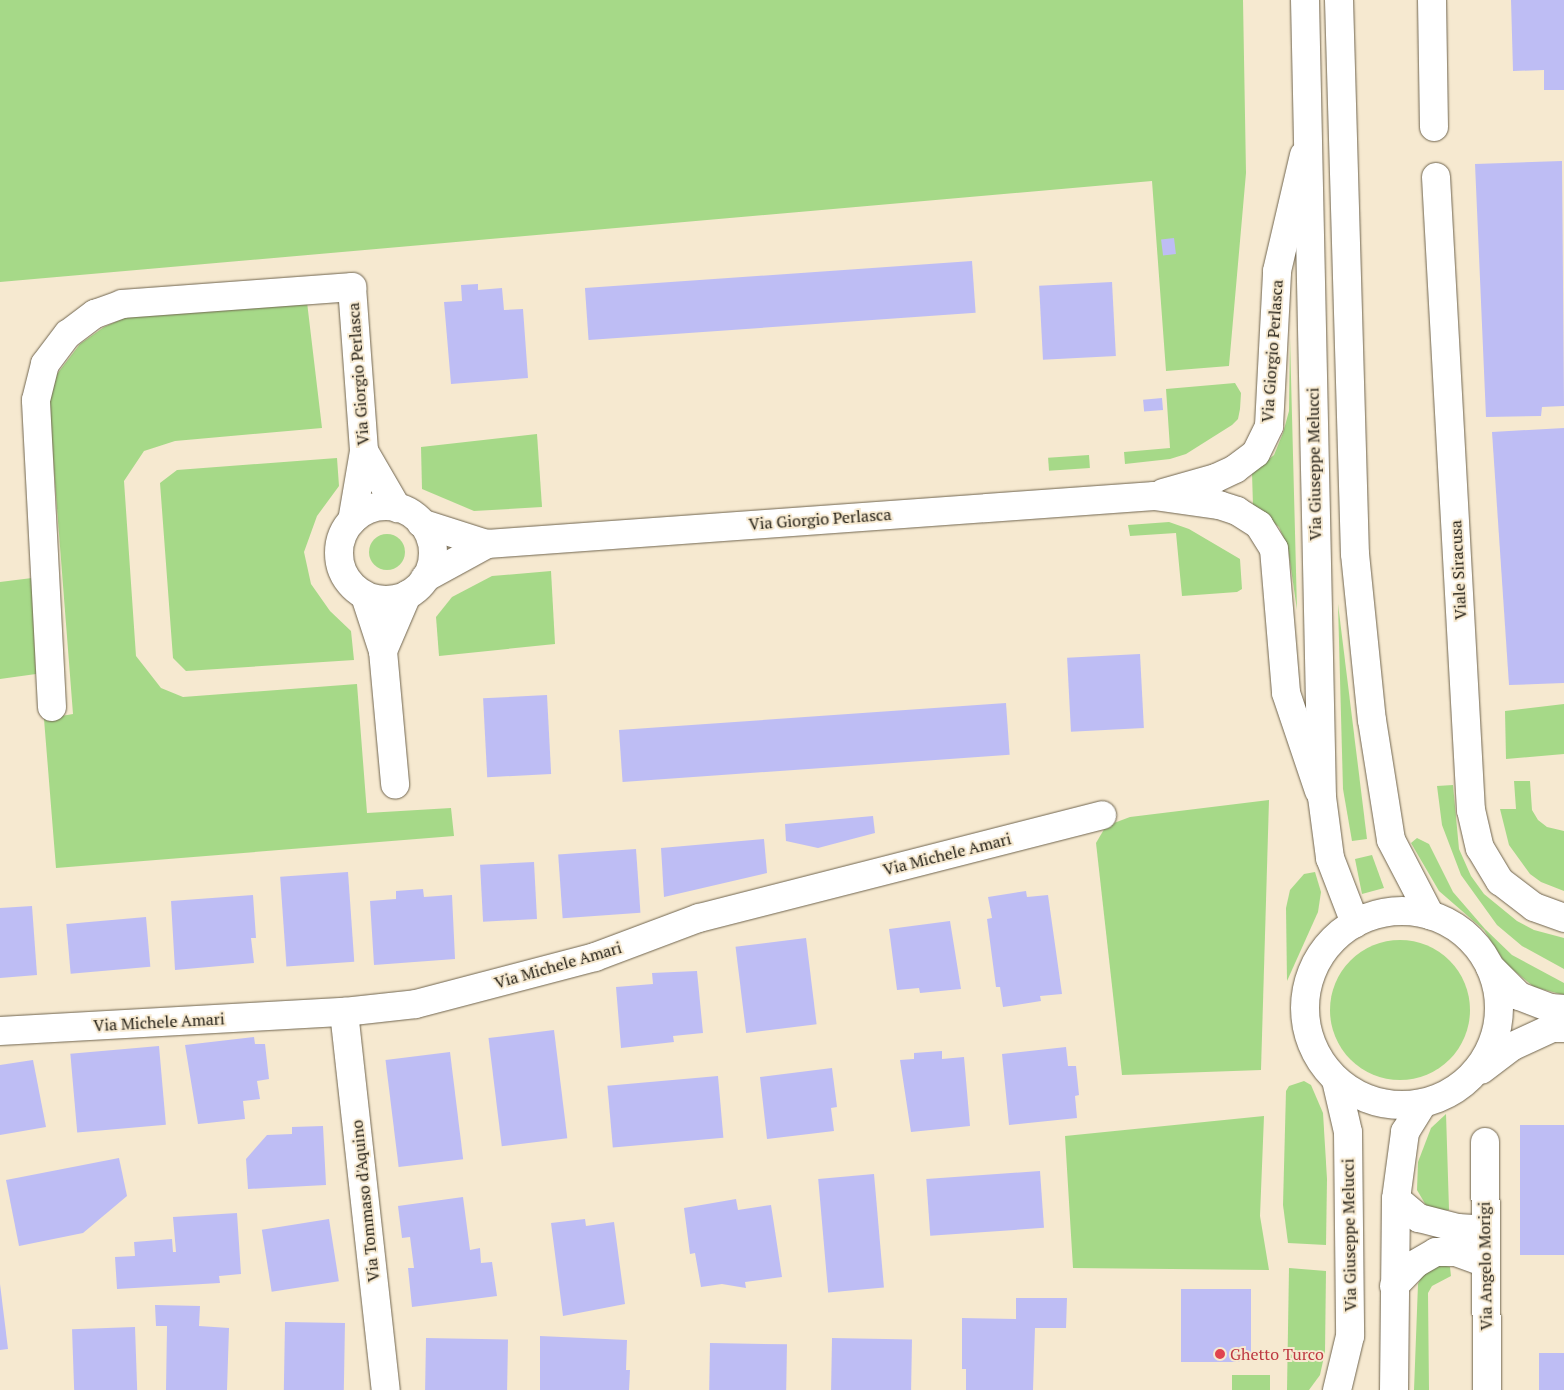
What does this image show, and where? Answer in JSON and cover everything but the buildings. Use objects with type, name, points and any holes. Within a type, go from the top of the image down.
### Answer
[{"type":"street","name":"Via Giuseppe Melucci","points":[[1305,0],[1322,797],[1330,858],[1355,923]]},
{"type":"street","points":[[1339,0],[1354,554],[1372,720],[1392,840],[1430,915]]},
{"type":"street","points":[[1432,0],[1434,127]]},
{"type":"street","name":"Via Giorgio Perlasca","points":[[1154,496],[1216,478],[1234,469],[1256,453],[1269,426],[1277,271],[1308,139]]},
{"type":"street","name":"Viale Siracusa","points":[[1436,177],[1471,810],[1480,848],[1500,881],[1534,907],[1564,918]]},
{"type":"street","name":"Via Giorgio Perlasca","points":[[52,707],[36,400],[44,364],[68,334],[95,314],[122,304],[352,286],[364,451],[352,521],[340,542],[339,558],[343,573],[352,586],[366,596],[381,600],[416,586],[486,544]]},
{"type":"street","points":[[352,521],[370,509],[397,508],[364,451]]},
{"type":"street","name":"Via Giorgio Perlasca","points":[[397,508],[421,523],[486,544],[1154,496],[1219,505],[1237,511],[1259,525],[1274,549],[1286,693],[1322,797]]},
{"type":"street","points":[[383,651],[432,556],[430,541],[421,523]]},
{"type":"street","points":[[366,596],[383,651],[395,784]]},
{"type":"street","name":"Via Michele Amari","points":[[0,1031],[344,1012],[416,1004],[595,957],[699,918],[1102,815]]},
{"type":"street","points":[[1564,1009],[1551,1008],[1519,996],[1490,967],[1465,935],[1430,915],[1391,912],[1355,923],[1324,950],[1313,967],[1305,1000],[1306,1027],[1312,1046],[1336,1080],[1351,1091],[1386,1104],[1423,1103],[1439,1098],[1466,1082],[1513,1046],[1552,1028],[1564,1028]]},
{"type":"street","points":[[1466,1082],[1480,1066],[1497,1028],[1496,987],[1490,967]]},
{"type":"street","name":"Via Tommaso d'Aquino","points":[[344,1012],[386,1390]]},
{"type":"street","name":"Via Giuseppe Melucci","points":[[1336,1080],[1348,1132],[1350,1336],[1337,1390]]},
{"type":"street","points":[[1394,1390],[1396,1199],[1405,1132],[1423,1103]]},
{"type":"street","name":"Via Angelo Morigi","points":[[1485,1142],[1484,1262],[1488,1390]]},
{"type":"street","points":[[1396,1199],[1419,1218],[1458,1228],[1484,1230]]},
{"type":"street","points":[[1394,1286],[1415,1264],[1436,1252],[1456,1252],[1484,1262]]},
{"type":"green space","points":[[0,0],[1243,0],[1246,173],[1229,366],[1166,371],[1152,181],[0,282]]},
{"type":"green space","points":[[307,302],[322,428],[175,441],[144,451],[124,481],[136,656],[161,688],[183,697],[357,684],[367,813],[451,808],[454,836],[56,868],[44,719],[73,714],[49,405],[57,374],[80,344],[104,327],[129,316]]},
{"type":"green space","points":[[1290,338],[1297,610],[1288,548],[1279,527],[1253,506],[1252,473],[1274,455],[1283,433],[1289,411]]},
{"type":"green space","points":[[1235,383],[1241,393],[1240,409],[1238,419],[1232,425],[1186,454],[1170,459],[1125,464],[1124,452],[1170,448],[1166,389]]},
{"type":"green space","points":[[537,434],[542,507],[474,511],[422,489],[421,447]]},
{"type":"green space","points":[[1089,455],[1090,468],[1049,471],[1048,458]]},
{"type":"green space","points":[[337,458],[339,486],[317,516],[304,552],[311,584],[330,611],[351,631],[354,660],[186,671],[173,658],[160,483],[177,470]]},
{"type":"green space","points":[[1169,522],[1189,529],[1240,559],[1242,589],[1237,592],[1182,596],[1176,533],[1130,536],[1128,525]]},
{"type":"green space","points":[[387,534],[394,535],[400,539],[404,545],[404,559],[400,565],[394,569],[387,570],[380,569],[374,565],[370,559],[369,552],[370,545],[374,539],[380,535]]},
{"type":"green space","points":[[551,571],[555,644],[439,656],[436,617],[452,597],[492,576]]},
{"type":"green space","points":[[32,578],[36,674],[0,679],[0,582]]},
{"type":"green space","points":[[1338,604],[1367,839],[1352,841],[1343,789]]},
{"type":"green space","points":[[1564,704],[1564,754],[1506,759],[1505,711]]},
{"type":"green space","points":[[1514,781],[1530,781],[1532,810],[1538,820],[1547,827],[1564,831],[1564,891],[1541,882],[1530,874],[1509,845],[1500,809],[1516,809]]},
{"type":"green space","points":[[1453,785],[1459,849],[1471,876],[1484,894],[1517,921],[1534,930],[1564,938],[1564,969],[1522,946],[1497,925],[1461,875],[1442,825],[1437,786]]},
{"type":"green space","points":[[1269,800],[1261,1070],[1122,1075],[1096,843],[1106,826],[1130,817]]},
{"type":"green space","points":[[1417,838],[1429,844],[1453,892],[1485,929],[1512,955],[1564,983],[1564,995],[1534,987],[1505,963],[1484,930],[1439,891],[1411,843]]},
{"type":"green space","points":[[1372,855],[1384,888],[1362,894],[1355,859]]},
{"type":"green space","points":[[1315,872],[1321,892],[1318,912],[1287,981],[1286,908],[1290,890],[1304,874]]},
{"type":"green space","points":[[1400,940],[1427,946],[1439,952],[1449,961],[1458,971],[1464,983],[1470,1010],[1464,1037],[1458,1049],[1449,1059],[1439,1068],[1427,1074],[1400,1080],[1373,1074],[1361,1068],[1351,1059],[1342,1049],[1336,1037],[1330,1010],[1336,983],[1342,971],[1351,961],[1361,952],[1373,946]]},
{"type":"green space","points":[[1304,1081],[1311,1085],[1323,1113],[1327,1179],[1326,1245],[1288,1243],[1283,1205],[1286,1091],[1289,1086]]},
{"type":"green space","points":[[1446,1114],[1449,1210],[1437,1210],[1427,1207],[1417,1190],[1418,1162],[1431,1128]]},
{"type":"green space","points":[[1264,1116],[1260,1216],[1269,1270],[1073,1268],[1065,1136]]},
{"type":"green space","points":[[1442,1265],[1450,1267],[1451,1276],[1432,1286],[1428,1293],[1429,1390],[1414,1390],[1418,1284],[1425,1270]]},
{"type":"green space","points":[[1289,1268],[1326,1271],[1325,1352],[1320,1375],[1309,1390],[1287,1390]]},
{"type":"green space","points":[[1232,1375],[1270,1375],[1270,1390],[1232,1390]]},
{"type":"place","name":"Ghetto Turco","points":[[1220,1354]]}]
